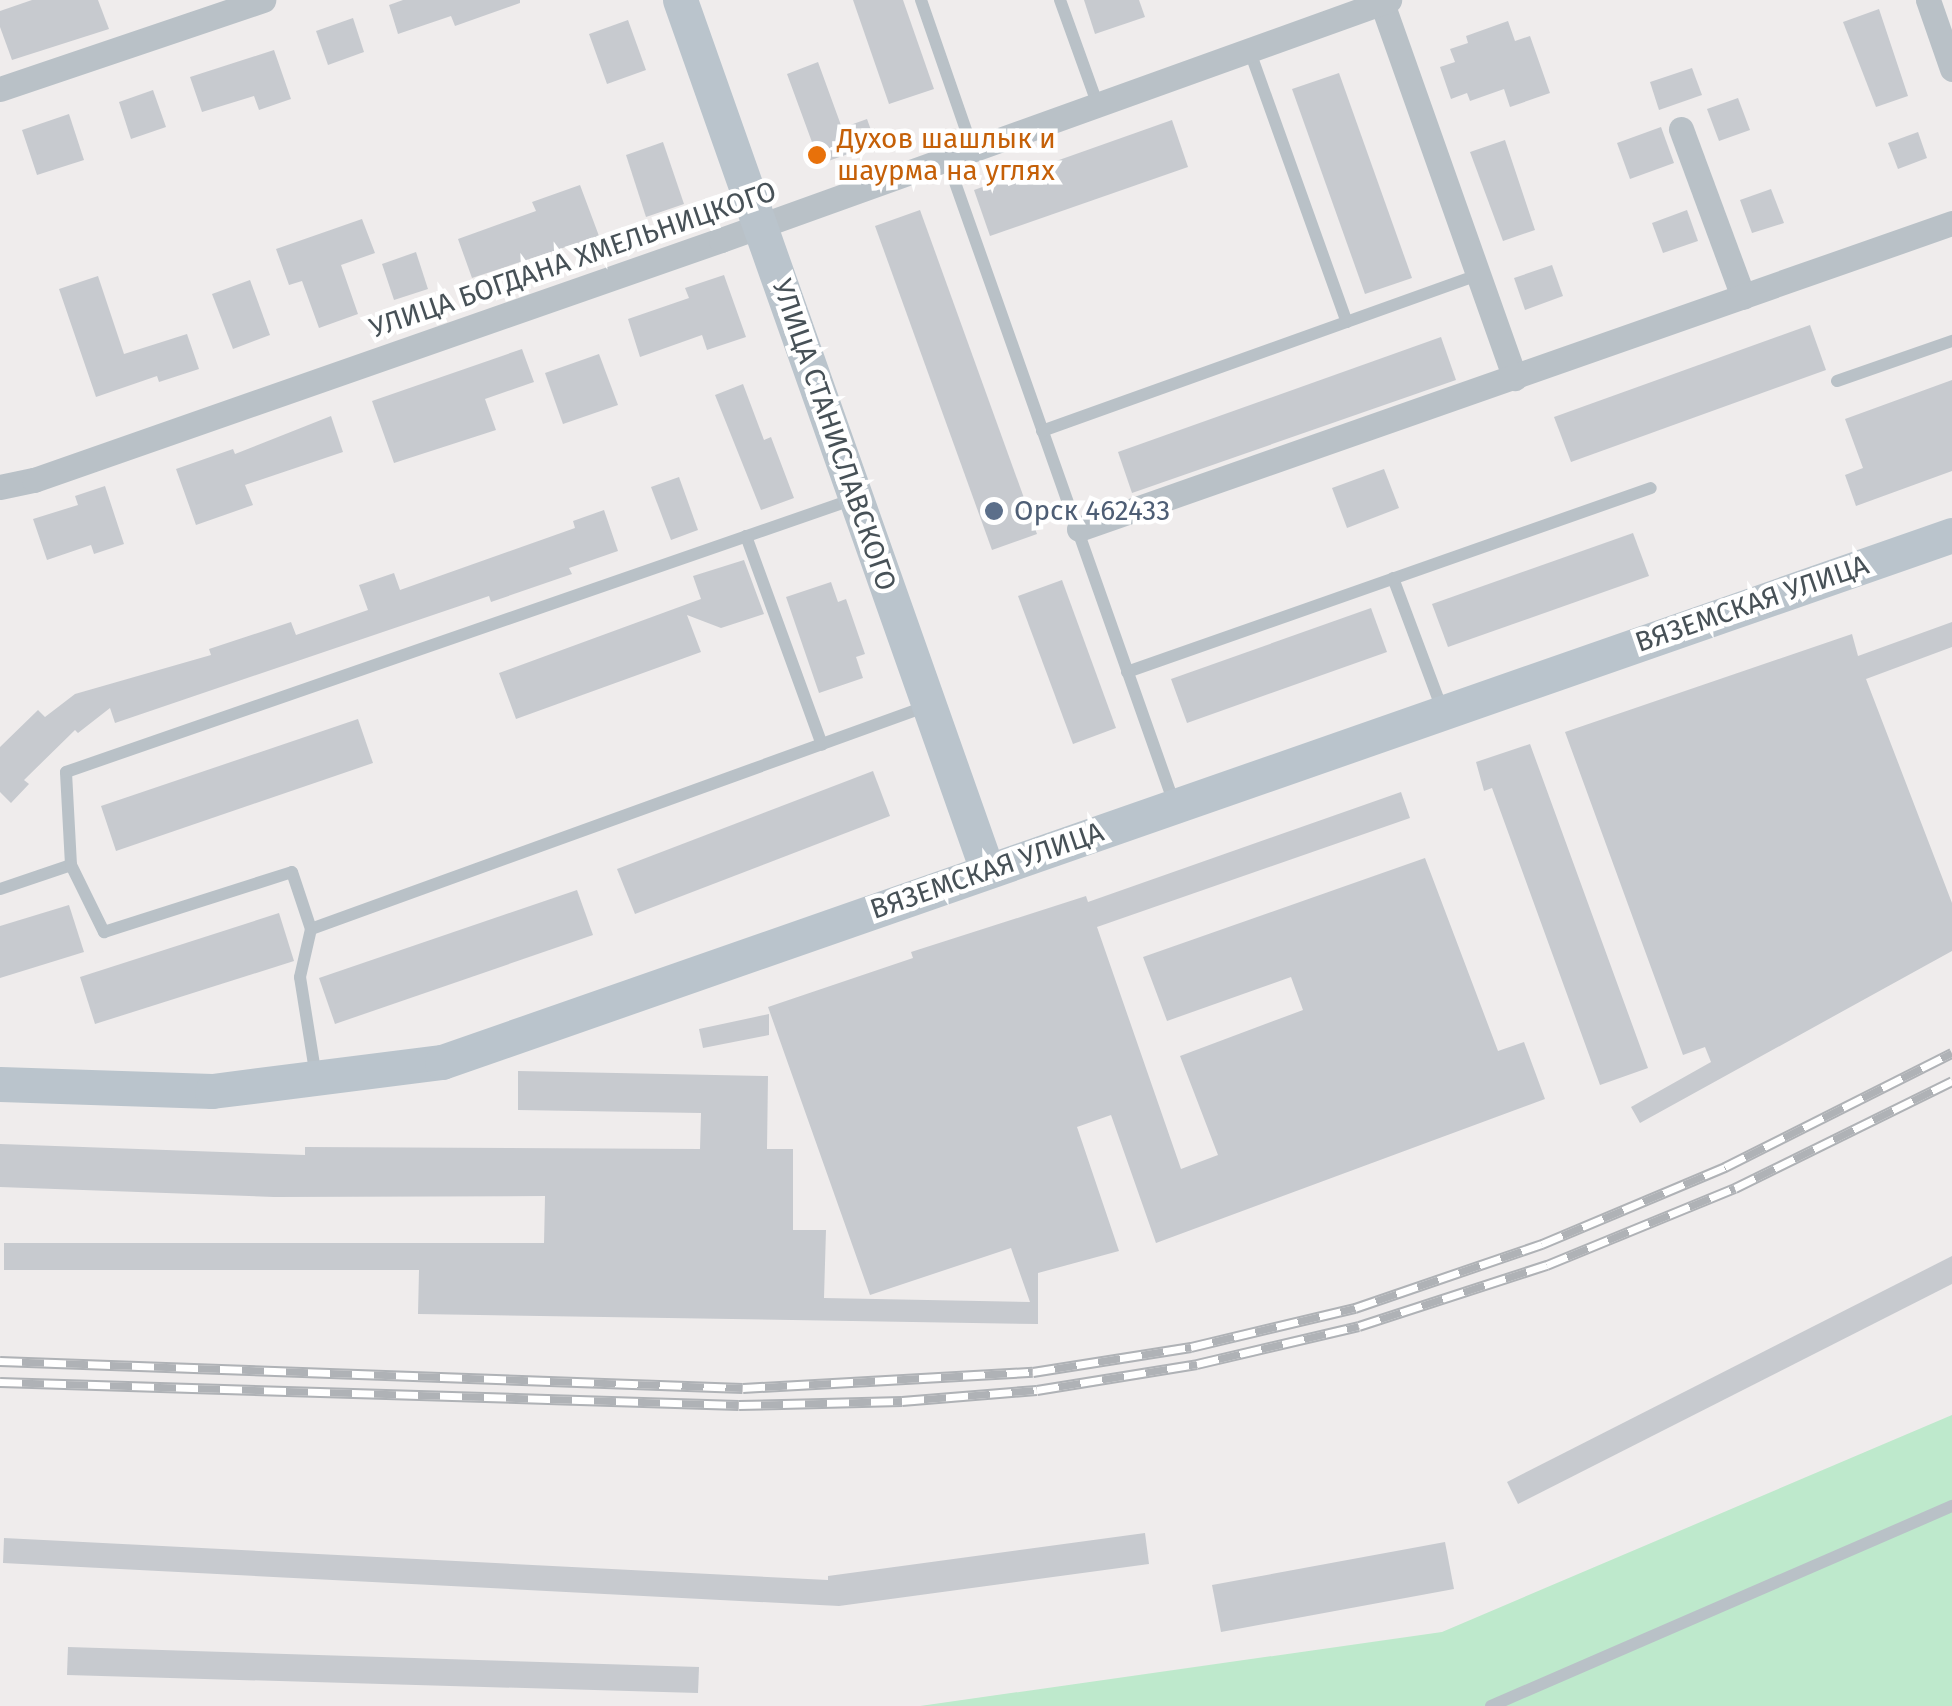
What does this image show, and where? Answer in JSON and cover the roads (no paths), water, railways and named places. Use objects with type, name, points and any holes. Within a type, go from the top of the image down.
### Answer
[{"type":"main road","name":"УЛИЦА СТАНИСЛАВСКОГО","points":[[680,0],[987,870]]},
{"type":"main road","name":"ВЯЗЕМСКАЯ УЛИЦА","points":[[0,1084],[212,1091],[442,1062],[1952,534]]},
{"type":"street","points":[[0,88],[263,0]]},
{"type":"street","points":[[1928,0],[1952,69]]},
{"type":"street","points":[[1386,1],[1515,378]]},
{"type":"street","name":"УЛИЦА БОГДАНА ХМЕЛЬНИЦКОГО","points":[[0,487],[34,480],[760,226],[1386,1]]},
{"type":"street","points":[[1681,129],[1743,297]]},
{"type":"street","points":[[1079,529],[1952,223]]},
{"type":"lane","points":[[921,0],[972,148]]},
{"type":"lane","points":[[1060,0],[1096,103]]},
{"type":"lane","points":[[1249,50],[1346,322]]},
{"type":"lane","points":[[946,157],[1174,805]]},
{"type":"lane","points":[[1042,431],[1478,275]]},
{"type":"lane","points":[[1837,381],[1952,341]]},
{"type":"lane","points":[[1127,672],[1651,488]]},
{"type":"lane","points":[[316,1078],[300,977],[311,929],[292,872],[104,932],[71,865],[66,772],[856,498]]},
{"type":"lane","points":[[746,536],[822,745]]},
{"type":"lane","points":[[1393,578],[1443,712]]},
{"type":"lane","points":[[311,929],[929,706]]},
{"type":"lane","points":[[0,889],[71,865]]},
{"type":"lane","points":[[1491,1706],[1952,1506]]},
{"type":"railway","points":[[0,1361],[743,1388],[1033,1372],[1191,1347],[1355,1308],[1542,1244],[1725,1167],[1952,1053]]},
{"type":"railway","points":[[0,1382],[739,1405],[902,1401],[1037,1390],[1197,1364],[1359,1326],[1547,1265],[1735,1188],[1952,1081]]},
{"type":"place","name":"Духов шашлык и шаурма на углях","points":[[817,155]]},
{"type":"place","name":"Орск 462433","points":[[994,511]]}]
